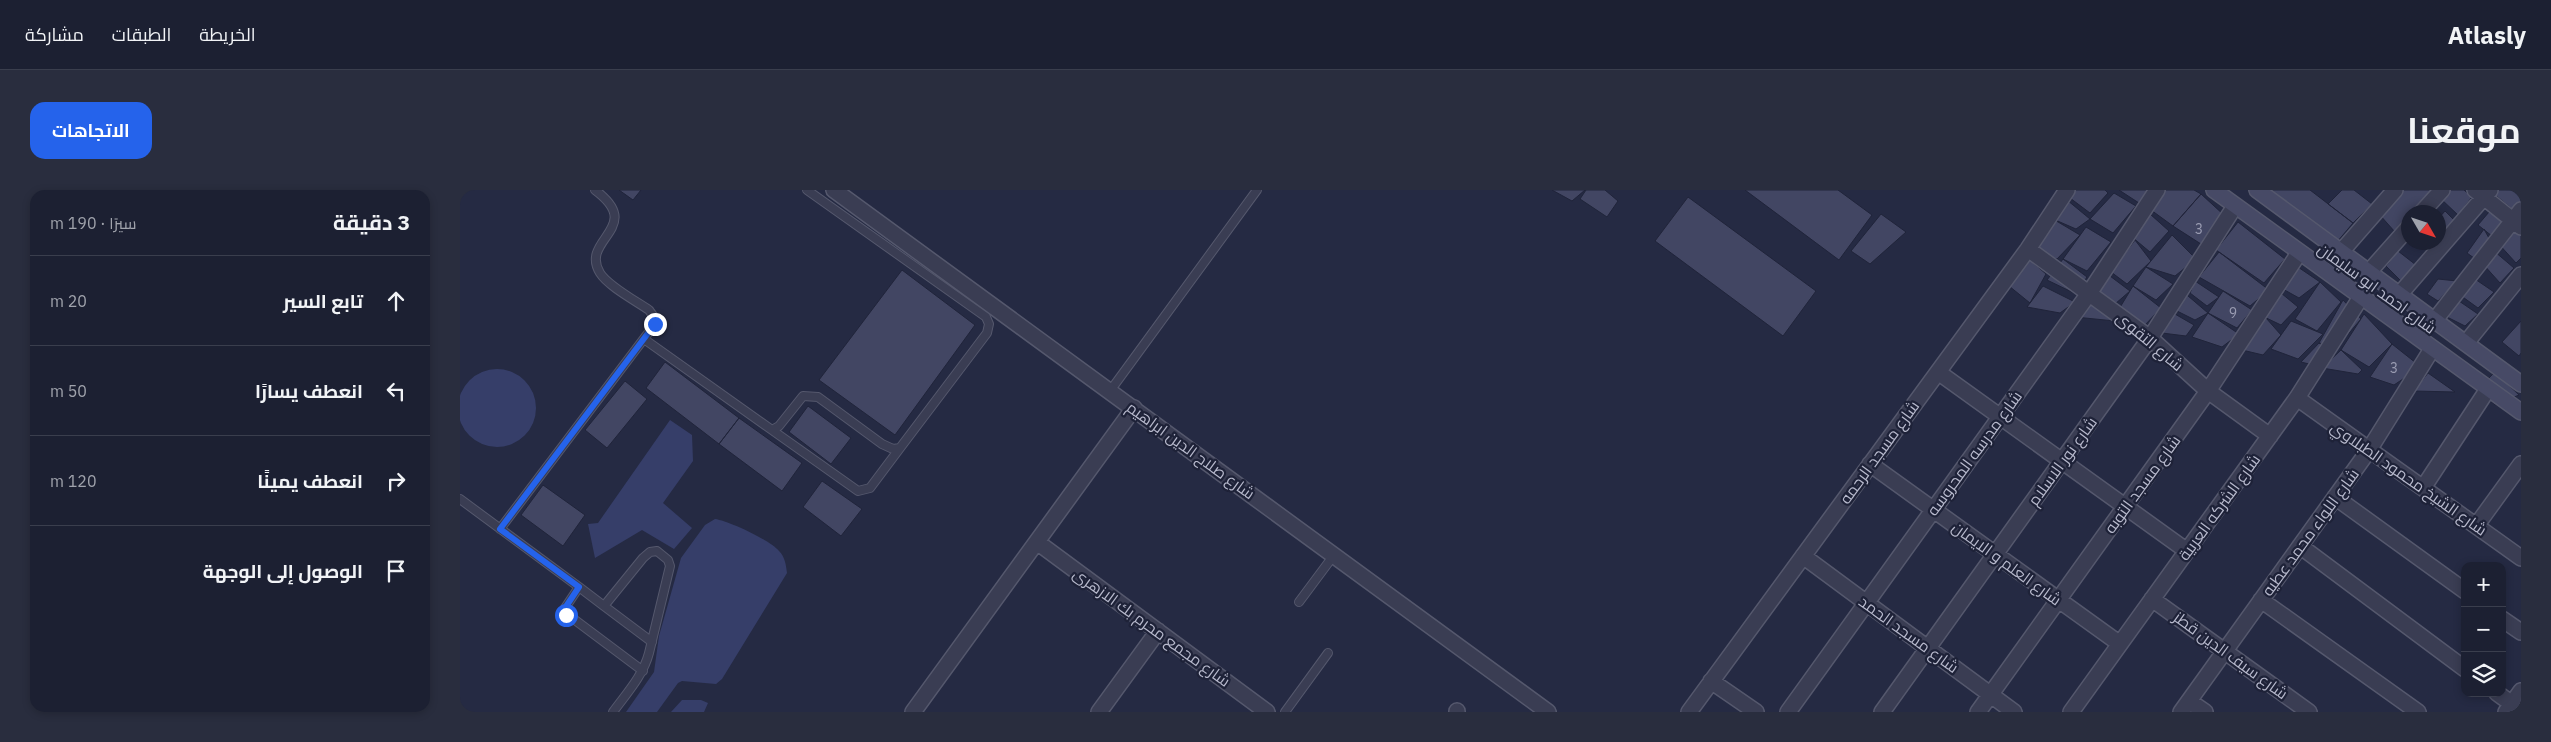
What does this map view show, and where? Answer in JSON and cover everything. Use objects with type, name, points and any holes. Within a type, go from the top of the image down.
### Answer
[{"type":"main road","name":"شارع احمد ابو سليمان","points":[[2214,190],[2521,412]]},
{"type":"main road","name":"شارع احمد ابو سليمان","points":[[2256,190],[2521,384]]},
{"type":"main road","points":[[2293,248],[2306,227]]},
{"type":"main road","points":[[2483,386],[2496,365]]},
{"type":"street","name":"شارع صلاح الدين ابراهيم","points":[[834,190],[1548,712]]},
{"type":"street","name":"شارع مسجد الرحمه","points":[[1689,712],[2028,249],[2067,190]]},
{"type":"street","name":"شارع مدرسه المحروسه","points":[[1788,712],[2090,292],[2157,190]]},
{"type":"street","points":[[2340,253],[2395,190]]},
{"type":"street","points":[[2428,205],[2442,190]]},
{"type":"street","points":[[2400,295],[2482,192],[2518,219],[2435,320]]},
{"type":"street","name":"شارع نور الاسلام","points":[[1882,712],[2150,338],[2235,206]]},
{"type":"street","points":[[2368,273],[2401,236]]},
{"type":"street","name":"شارع مسجد التوبه","points":[[1978,712],[2208,391],[2293,248]]},
{"type":"street","name":"شارع التقوى","points":[[2028,249],[2090,292],[2150,338],[2208,391],[2270,436]]},
{"type":"street","points":[[2466,343],[2521,275]]},
{"type":"street","name":"شارع الشركه العربية","points":[[2071,712],[2297,398],[2361,297]]},
{"type":"street","name":"شارع اللواء محمد عطيه","points":[[2185,706],[2369,450],[2432,349]]},
{"type":"street","points":[[1938,372],[2187,551]]},
{"type":"street","points":[[2423,488],[2483,386]]},
{"type":"street","name":"شارع الشيخ محمود الطبلاوي","points":[[2297,398],[2521,558]]},
{"type":"street","points":[[913,712],[1134,408]]},
{"type":"street","name":"شارع العلم و الايمان","points":[[1870,464],[2120,644]]},
{"type":"street","points":[[2476,526],[2521,464]]},
{"type":"street","points":[[2335,497],[2461,589]]},
{"type":"street","name":"شارع مجمع محرم بك الازهرى","points":[[1036,542],[1267,712]]},
{"type":"street","points":[[2300,546],[2461,666]]},
{"type":"street","name":"شارع مسجد الحمد","points":[[1803,556],[2014,712]]},
{"type":"street","name":"شارع سيف الدين قطز","points":[[2152,599],[2309,712]]},
{"type":"street","points":[[2261,600],[2418,712]]},
{"type":"street","points":[[2506,622],[2521,632]]},
{"type":"street","points":[[1099,712],[1158,631]]},
{"type":"street","points":[[1711,681],[1756,712]]},
{"type":"street","points":[[2501,697],[2509,708],[2521,692]]},
{"type":"street","points":[[2185,706],[2205,712]]},
{"type":"lane","points":[[500,529],[655,324],[652,314],[600,272],[596,261],[599,246],[613,226],[615,217],[614,208],[595,190]]},
{"type":"lane","points":[[644,339],[858,491],[870,488],[987,333],[989,324],[986,318],[808,190]]},
{"type":"lane","points":[[1110,390],[1256,190]]},
{"type":"lane","points":[[772,430],[779,426],[803,396],[811,395],[818,397],[882,444],[893,449],[900,448]]},
{"type":"lane","points":[[460,499],[652,642]]},
{"type":"lane","points":[[604,606],[642,558],[650,552],[662,554],[670,566],[652,642],[643,671],[613,712]]},
{"type":"lane","points":[[1299,602],[1334,555]]},
{"type":"lane","points":[[579,587],[565,607],[564,613],[643,671]]},
{"type":"lane","points":[[1285,712],[1328,653]]},
{"type":"water","points":[[497,369],[512,372],[525,380],[533,393],[536,408],[533,423],[525,436],[512,444],[497,447],[482,444],[469,436],[461,423],[458,408],[461,393],[469,380],[482,372]]},
{"type":"water","points":[[670,420],[692,435],[693,461],[663,503],[692,528],[674,549],[642,530],[595,558],[588,524],[598,523]]},
{"type":"water","points":[[715,519],[730,523],[749,532],[774,547],[783,556],[787,573],[722,679],[716,684],[682,681],[678,683],[657,712],[626,712],[654,672],[659,636],[681,558],[705,525]]},
{"type":"water","points":[[682,700],[701,700],[708,703],[704,712],[671,712]]},
{"type":"building","points":[[619,190],[641,190],[633,200]]},
{"type":"building","points":[[1552,190],[1585,190],[1572,201]]},
{"type":"building","points":[[1586,190],[1605,190],[1618,201],[1607,217],[1580,199]]},
{"type":"building","points":[[1745,190],[1838,190],[1872,215],[1839,260]]},
{"type":"building","points":[[2073,190],[2105,190],[2108,193],[2090,213],[2070,198]]},
{"type":"building","points":[[2119,190],[2149,190],[2139,203]]},
{"type":"building","points":[[2164,190],[2194,190],[2201,194],[2173,226],[2151,210]]},
{"type":"building","points":[[2265,190],[2310,190],[2353,223],[2337,242]]},
{"type":"building","points":[[2342,190],[2354,190],[2372,204],[2353,223],[2328,204]]},
{"type":"building","points":[[2404,190],[2434,190],[2420,205],[2401,205],[2401,226],[2395,232],[2379,214]]},
{"type":"building","points":[[2449,190],[2464,190],[2472,197],[2458,215],[2440,198]]},
{"type":"building","points":[[2497,190],[2521,190],[2521,201],[2512,209],[2493,193]]},
{"type":"building","points":[[2114,193],[2136,206],[2113,233],[2090,219]]},
{"type":"building","points":[[2201,194],[2225,216],[2201,244],[2173,226]]},
{"type":"building","points":[[1688,197],[1816,291],[1783,336],[1655,241]]},
{"type":"building","points":[[2067,200],[2090,219],[2076,229],[2053,219]]},
{"type":"building","points":[[2446,212],[2454,220],[2446,233]]},
{"type":"building","points":[[2489,212],[2505,220],[2492,236],[2478,225]]},
{"type":"building","points":[[1881,214],[1906,232],[1870,264],[1851,251]]},
{"type":"building","points":[[2150,214],[2169,231],[2150,252],[2132,237]]},
{"type":"building","points":[[2053,219],[2080,235],[2057,259],[2034,253]]},
{"type":"building","points":[[2238,222],[2285,259],[2264,283],[2216,250]]},
{"type":"building","points":[[2514,226],[2521,233],[2521,258],[2516,263],[2497,242]]},
{"type":"building","points":[[2086,227],[2111,242],[2087,271],[2063,259]]},
{"type":"building","points":[[2484,229],[2490,240],[2474,258],[2467,253]]},
{"type":"building","points":[[2172,235],[2196,259],[2175,276],[2146,267]]},
{"type":"building","points":[[2135,240],[2151,261],[2127,284],[2111,272]]},
{"type":"building","points":[[2398,251],[2416,265],[2401,281],[2386,266]]},
{"type":"building","points":[[2494,251],[2514,268],[2500,283],[2483,264]]},
{"type":"building","points":[[2219,252],[2269,290],[2250,306],[2199,277]]},
{"type":"building","points":[[2029,259],[2046,274],[2030,303],[2009,286]]},
{"type":"building","points":[[2063,259],[2087,277],[2076,294],[2047,280]]},
{"type":"building","points":[[2292,263],[2320,282],[2299,298],[2281,288]]},
{"type":"building","points":[[2146,267],[2173,284],[2156,300],[2133,286]]},
{"type":"building","points":[[902,270],[975,325],[895,435],[819,380]]},
{"type":"building","points":[[2110,276],[2130,291],[2115,304],[2097,293]]},
{"type":"building","points":[[2438,279],[2457,281],[2438,301],[2427,294]]},
{"type":"building","points":[[2475,279],[2494,292],[2478,308],[2460,295]]},
{"type":"building","points":[[2195,281],[2219,297],[2207,306],[2190,293]]},
{"type":"building","points":[[2320,282],[2341,302],[2317,331],[2295,319]]},
{"type":"building","points":[[2043,286],[2075,302],[2060,313],[2027,307]]},
{"type":"building","points":[[2133,286],[2161,308],[2145,325],[2119,309]]},
{"type":"building","points":[[2181,290],[2208,313],[2195,320],[2173,309]]},
{"type":"building","points":[[2223,291],[2252,310],[2237,328],[2208,313]]},
{"type":"building","points":[[2281,293],[2298,307],[2281,325],[2258,314]]},
{"type":"building","points":[[2081,294],[2115,321],[2065,316]]},
{"type":"building","points":[[2343,300],[2361,319],[2338,346],[2319,343]]},
{"type":"building","points":[[2459,301],[2478,314],[2465,326],[2445,316]]},
{"type":"building","points":[[2168,310],[2194,325],[2186,336],[2154,332]]},
{"type":"building","points":[[2208,313],[2239,334],[2222,347],[2192,337]]},
{"type":"building","points":[[2364,314],[2392,344],[2369,367],[2341,350]]},
{"type":"building","points":[[2266,318],[2281,335],[2263,355],[2242,350]]},
{"type":"building","points":[[2291,321],[2323,334],[2298,359],[2271,349]]},
{"type":"building","points":[[2521,321],[2521,353],[2519,356],[2502,342]]},
{"type":"building","points":[[2319,343],[2336,354],[2317,366],[2301,362]]},
{"type":"building","points":[[2392,344],[2421,367],[2394,385],[2370,377]]},
{"type":"building","points":[[2341,350],[2362,370],[2358,374],[2322,368]]},
{"type":"building","points":[[665,362],[739,418],[719,444],[646,388]]},
{"type":"building","points":[[2495,372],[2519,395],[2495,405],[2478,389]]},
{"type":"building","points":[[2428,373],[2455,392],[2414,391]]},
{"type":"building","points":[[625,381],[647,399],[607,448],[585,430]]},
{"type":"building","points":[[808,406],[851,438],[831,464],[789,432]]},
{"type":"building","points":[[739,418],[802,463],[782,491],[719,444]]},
{"type":"building","points":[[822,481],[862,509],[841,536],[803,507]]},
{"type":"building","points":[[543,485],[585,515],[563,546],[521,515]]},
{"type":"route","points":[[566,615],[563,611],[579,587],[500,529],[655,324]]}]
